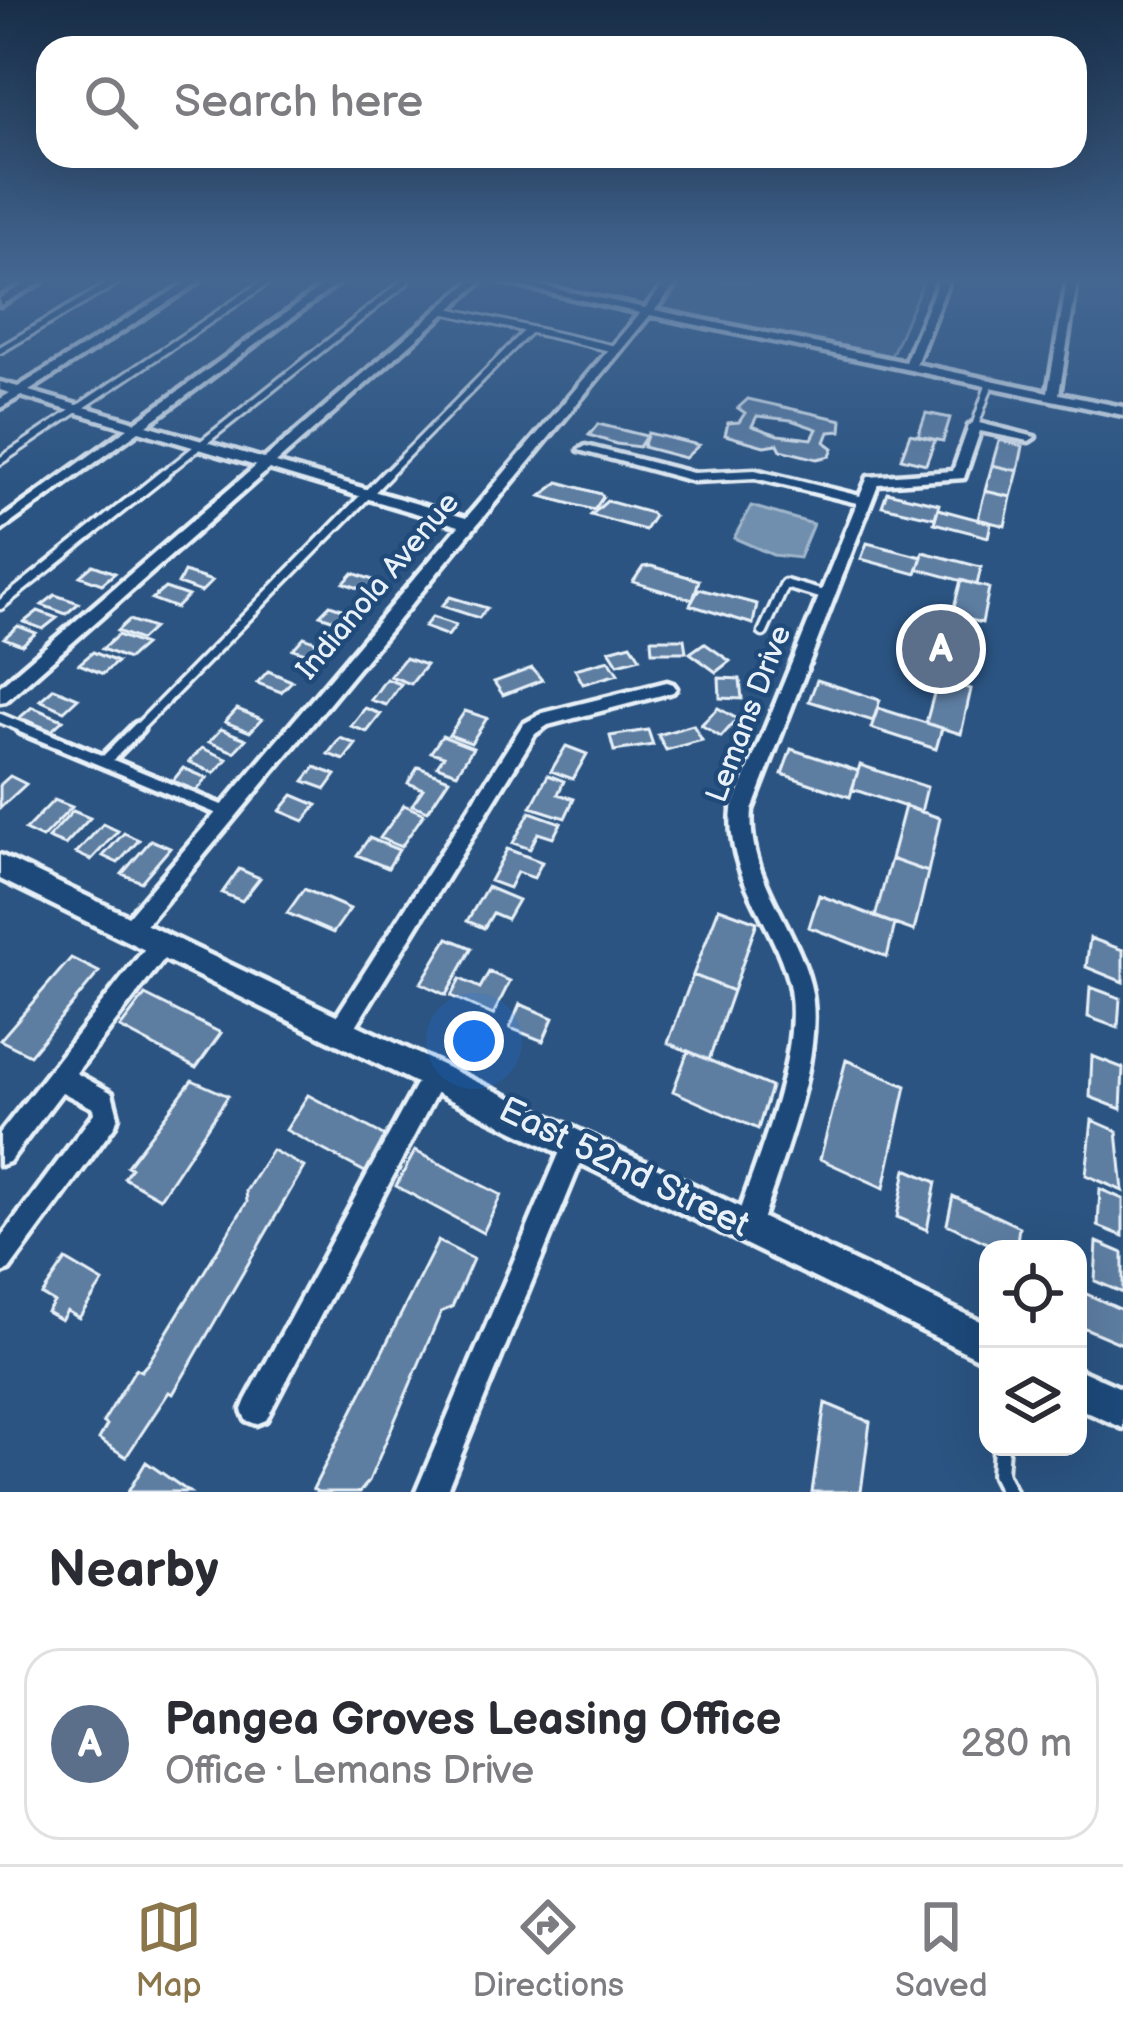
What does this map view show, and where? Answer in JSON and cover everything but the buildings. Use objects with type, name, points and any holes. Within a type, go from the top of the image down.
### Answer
[{"type":"street","points":[[0,404],[83,352]]},
{"type":"street","points":[[0,527],[239,352]]},
{"type":"street","points":[[0,696],[395,352]]},
{"type":"street","name":"Indianola Avenue","points":[[131,928],[613,352]]},
{"type":"street","points":[[841,352],[1123,411]]},
{"type":"street","points":[[909,366],[915,352]]},
{"type":"street","points":[[1053,396],[1060,352]]},
{"type":"street","points":[[0,386],[469,524]]},
{"type":"street","points":[[586,451],[693,477],[755,474],[864,501],[877,477],[961,473],[975,426],[1029,437]]},
{"type":"street","name":"Lemans Drive","points":[[747,1227],[799,1048],[803,1007],[795,967],[742,846],[740,818],[864,501]]},
{"type":"street","points":[[340,1031],[535,724],[667,688]]},
{"type":"street","name":"East 52nd Street","points":[[5,876],[131,928],[979,1340]]},
{"type":"street","points":[[0,1153],[161,944]]},
{"type":"street","points":[[256,1410],[433,1076]]},
{"type":"street","points":[[0,1261],[106,1116],[104,1101],[59,1077]]},
{"type":"street","points":[[431,1492],[576,1144]]},
{"type":"street","points":[[1087,1392],[1123,1409]]},
{"type":"lane","points":[[0,461],[163,352]]},
{"type":"lane","points":[[0,604],[318,352]]},
{"type":"lane","points":[[105,761],[508,352]]},
{"type":"lane","points":[[975,426],[990,383]]},
{"type":"lane","points":[[764,632],[785,584],[827,596]]},
{"type":"lane","points":[[0,718],[228,813]]},
{"type":"lane","points":[[1000,1456],[999,1474],[1008,1492]]},
{"type":"shaded area","points":[[751,506],[813,524],[799,558],[773,555],[734,538]]},
{"type":"place","name":"Pangea Groves Leasing Office","points":[[941,649]]}]
